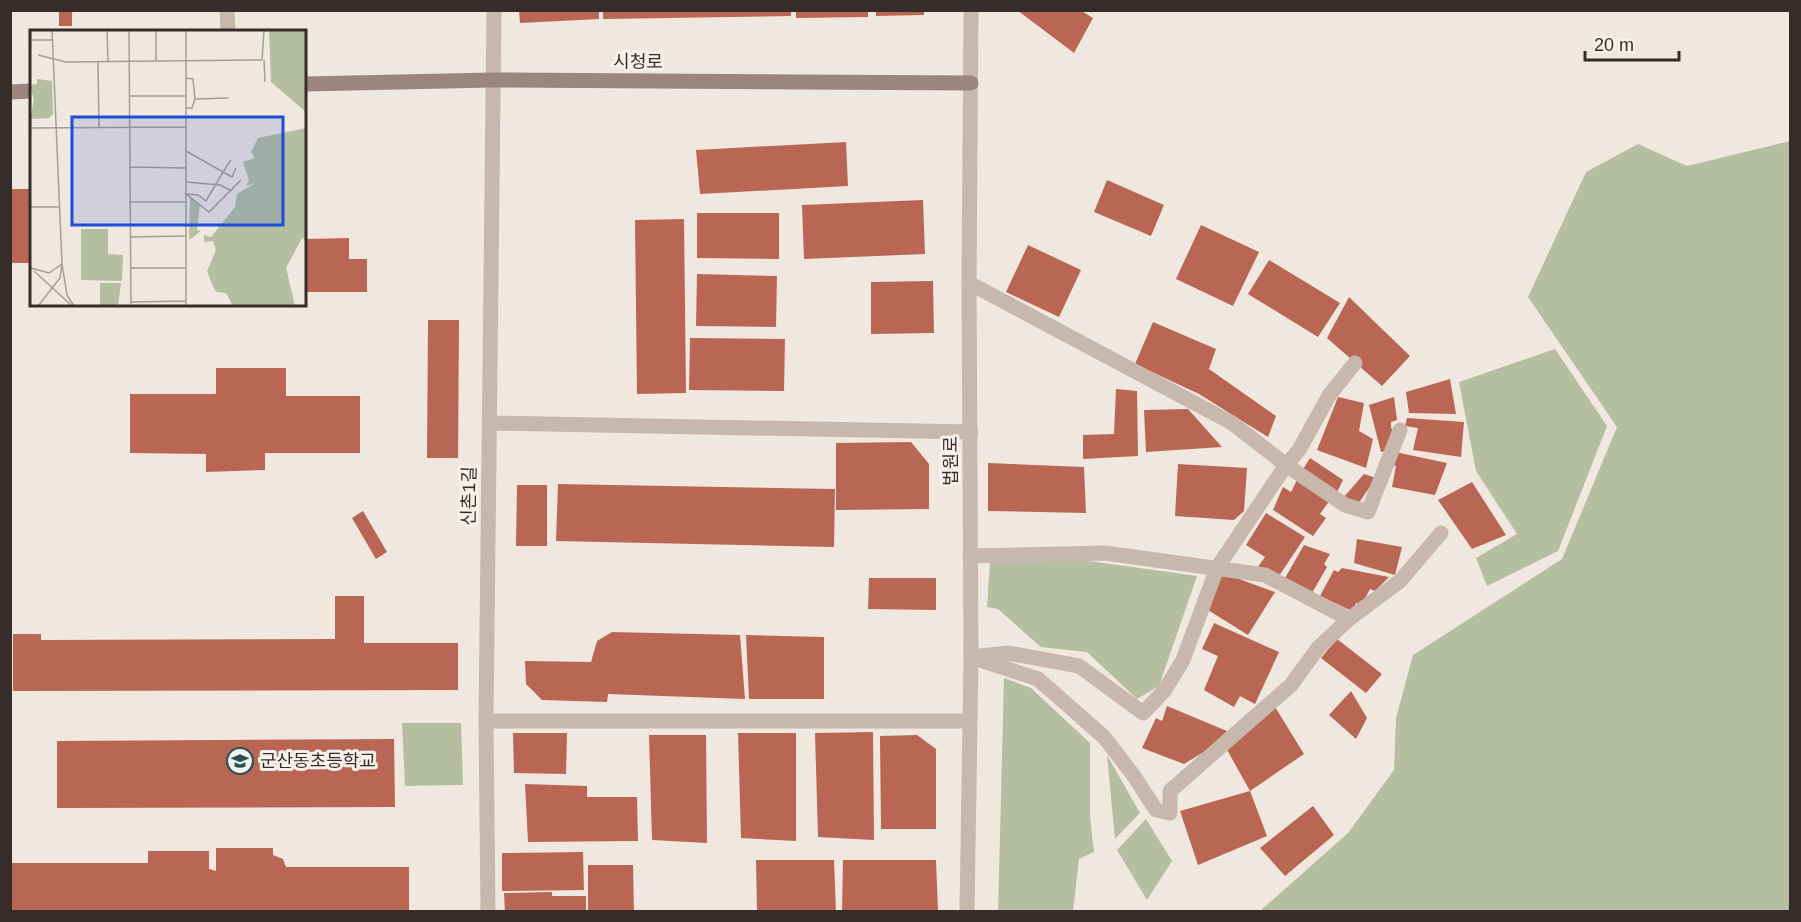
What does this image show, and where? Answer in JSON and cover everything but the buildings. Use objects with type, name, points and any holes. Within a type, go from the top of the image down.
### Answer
[{"type":"street","points":[[228,10],[228,30]]},
{"type":"street","name":"신촌1길","points":[[488,912],[486,721],[494,10]]},
{"type":"street","name":"법원로","points":[[967,912],[971,657],[969,283],[971,10]]},
{"type":"street","name":"시청로","points":[[306,84],[493,80],[971,83]]},
{"type":"street","points":[[10,92],[30,91]]},
{"type":"street","points":[[969,283],[1232,423],[1286,465],[1345,505],[1368,512],[1400,429]]},
{"type":"street","points":[[971,657],[1008,653],[1080,666],[1143,713],[1164,691],[1183,660],[1217,568],[1286,465],[1299,450],[1330,394],[1355,363]]},
{"type":"street","points":[[490,423],[971,432]]},
{"type":"street","points":[[971,657],[1038,679],[1104,737],[1134,776],[1156,810],[1170,813],[1170,791],[1291,685],[1318,648],[1349,619],[1400,580],[1441,533]]},
{"type":"street","points":[[970,556],[1105,553],[1265,575],[1349,619]]},
{"type":"street","points":[[486,721],[969,721]]},
{"type":"green space","points":[[1790,141],[1790,911],[1260,911],[1348,833],[1394,770],[1396,718],[1413,655],[1562,559],[1617,427],[1528,297],[1586,172],[1638,144],[1687,166]]},
{"type":"green space","points":[[1555,349],[1607,426],[1558,551],[1487,586],[1476,558],[1517,534],[1476,471],[1459,382]]},
{"type":"green space","points":[[1082,560],[1197,576],[1159,686],[1137,699],[1087,652],[1041,647],[998,609],[987,607],[990,563]]},
{"type":"green space","points":[[1004,678],[1031,688],[1090,743],[1090,817],[1094,852],[1079,859],[1073,911],[998,911]]},
{"type":"green space","points":[[402,723],[461,723],[463,785],[405,786]]},
{"type":"green space","points":[[1107,755],[1140,813],[1115,839]]},
{"type":"green space","points":[[1146,819],[1172,861],[1147,900],[1117,850]]},
{"type":"place","name":"군산동초등학교","points":[[240,761]]}]
